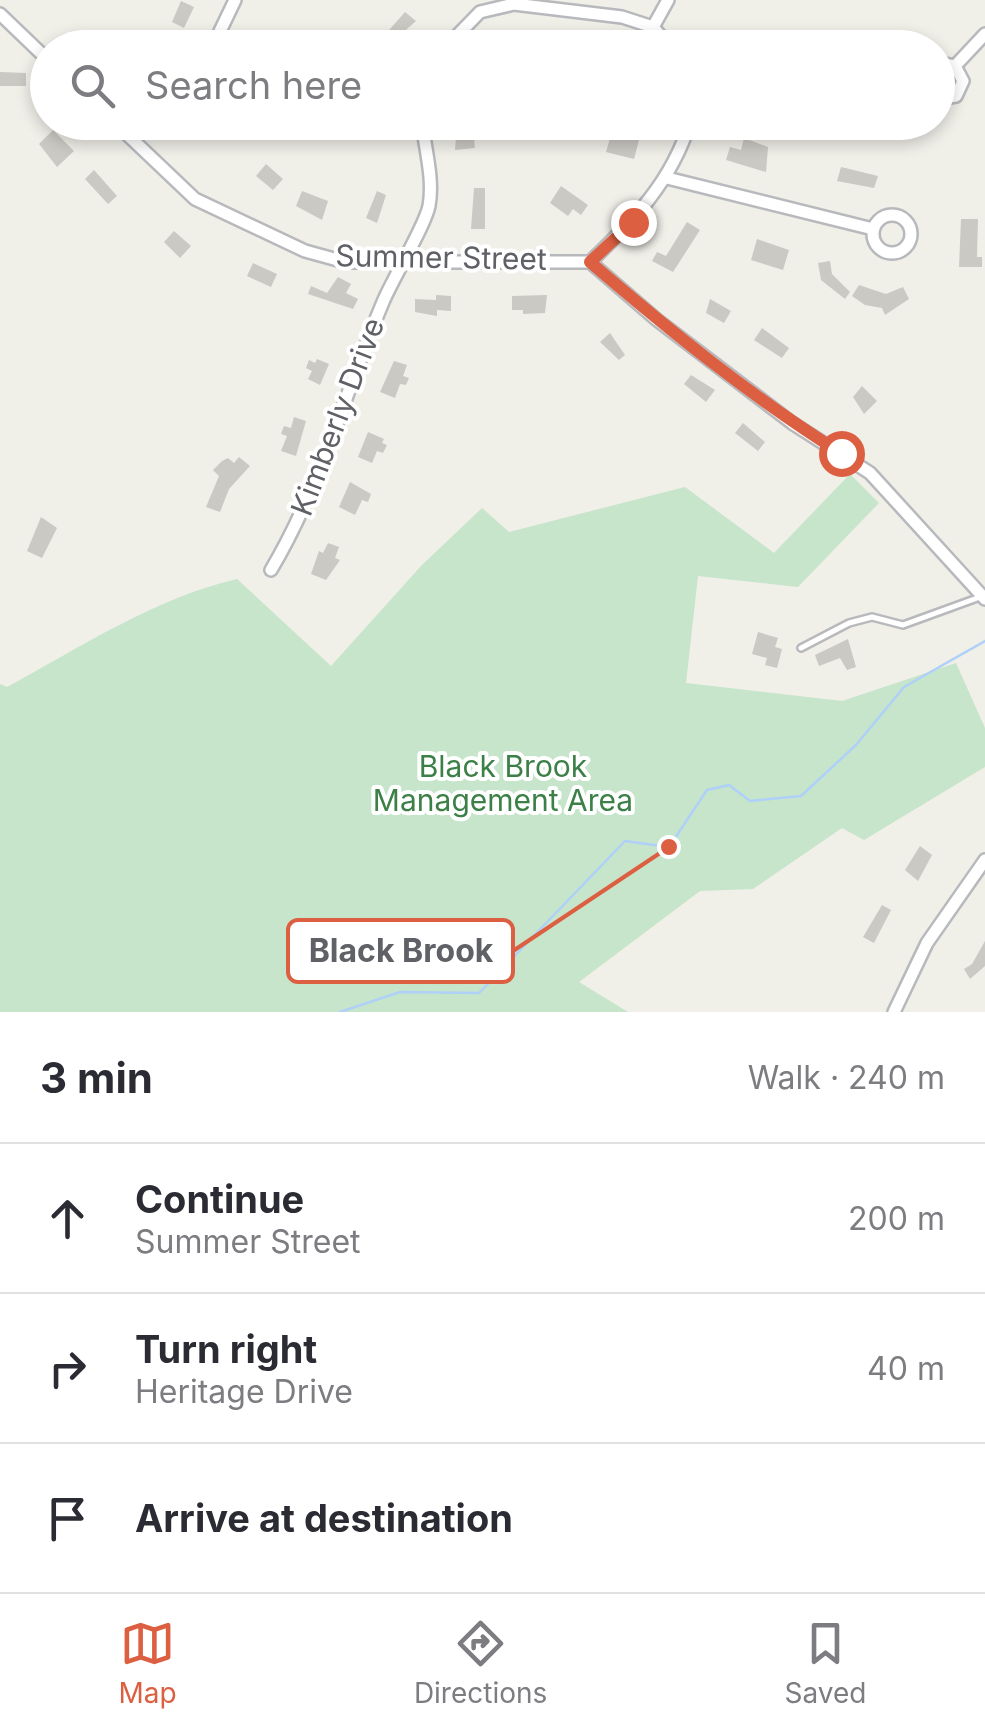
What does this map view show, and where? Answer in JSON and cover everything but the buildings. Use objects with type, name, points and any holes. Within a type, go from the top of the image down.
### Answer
[{"type":"street","points":[[221,30],[235,0]]},
{"type":"street","points":[[653,27],[668,0]]},
{"type":"street","points":[[461,30],[471,18],[502,5],[606,13],[656,30]]},
{"type":"street","points":[[0,14],[30,43]]},
{"type":"street","points":[[955,96],[960,92],[962,75],[955,66],[985,34]]},
{"type":"street","name":"Summer Street","points":[[136,140],[195,199],[268,237],[345,262],[590,262],[658,320],[792,422],[870,474],[984,597]]},
{"type":"street","name":"Kimberly Drive","points":[[270,570],[302,517],[357,364],[430,200],[424,140]]},
{"type":"street","points":[[590,262],[633,222],[667,178],[683,140]]},
{"type":"street","points":[[667,178],[873,230]]},
{"type":"street","points":[[894,1012],[927,943],[985,860]]},
{"type":"lane","points":[[801,648],[849,623],[872,617],[903,625],[984,597]]},
{"type":"green space","name":"Black Brook Management Area","points":[[850,474],[879,503],[798,587],[698,576],[686,683],[842,701],[956,663],[985,728],[985,767],[864,840],[842,828],[753,889],[700,891],[579,982],[628,1012],[0,1012],[0,684],[7,687],[177,598],[237,579],[331,666],[421,566],[482,508],[509,532],[685,487],[774,553]]},
{"type":"waterway","points":[[340,1012],[400,992],[479,993],[625,841],[669,847],[707,790],[729,785],[750,801],[801,796],[856,745],[904,687],[985,641]]},
{"type":"place","name":"Black Brook","points":[[669,847]]},
{"type":"route","points":[[633,222],[590,262],[658,320],[792,422],[841,453]]}]
